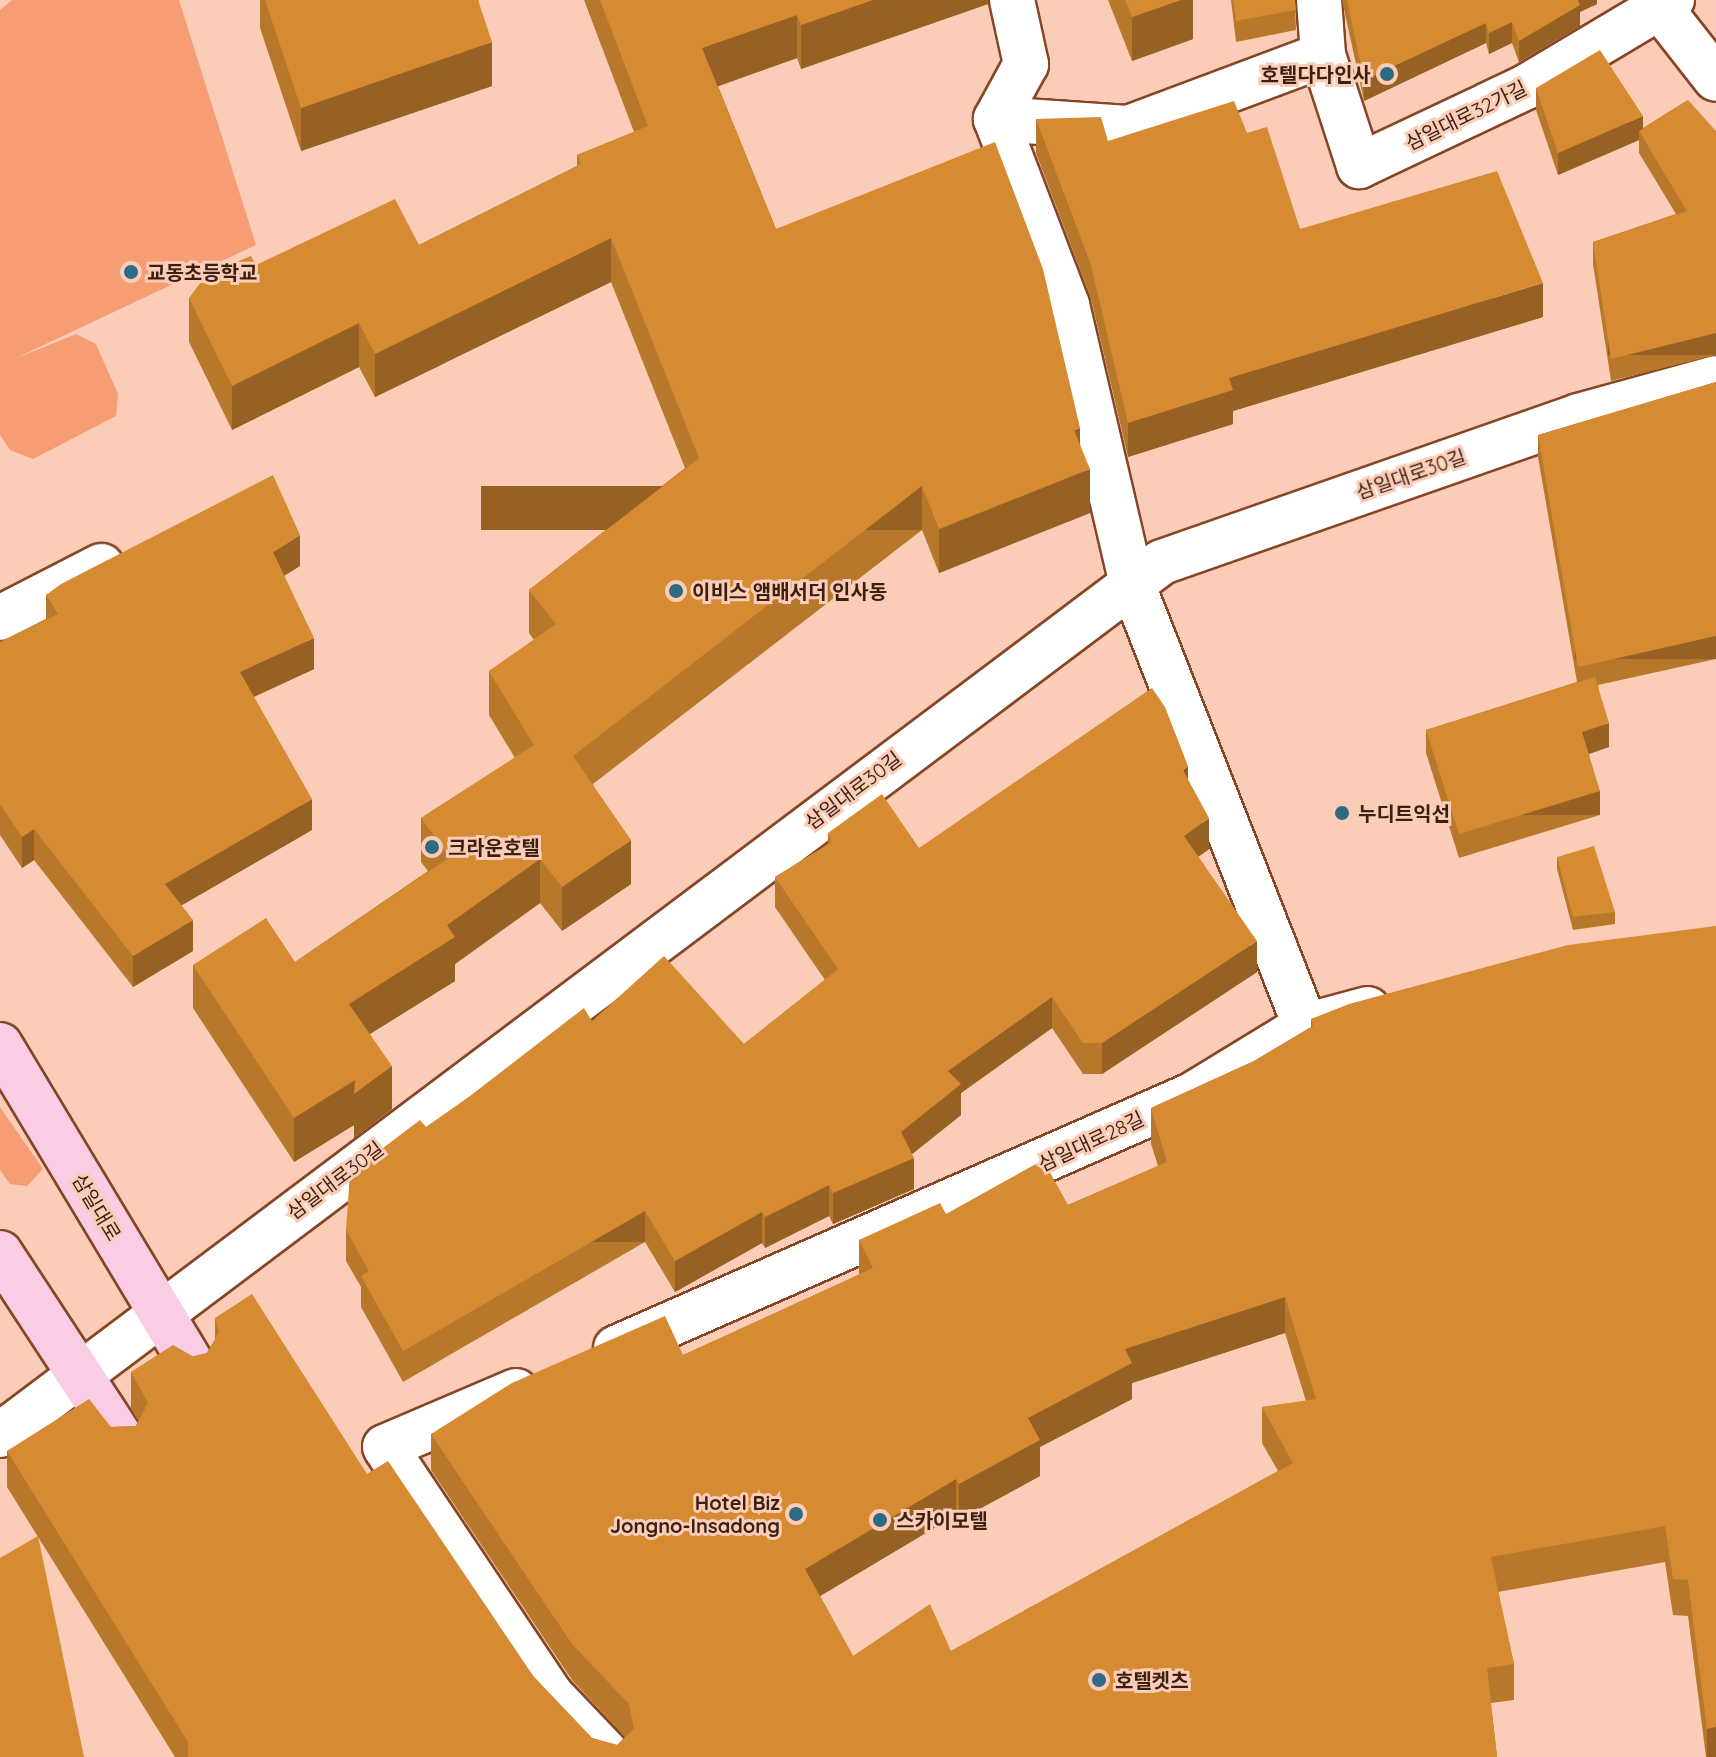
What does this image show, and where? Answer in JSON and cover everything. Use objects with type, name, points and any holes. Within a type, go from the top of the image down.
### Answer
[{"type":"main road","name":"삼일대로","points":[[0,1045],[194,1368]]},
{"type":"main road","points":[[0,1253],[123,1441]]},
{"type":"street","points":[[1012,0],[1026,64],[996,119],[1067,305],[1131,581],[1305,1026]]},
{"type":"street","name":"삼일대로32가길","points":[[1319,0],[1323,55],[1359,166],[1526,87],[1661,3]]},
{"type":"street","points":[[1661,3],[1716,79]]},
{"type":"street","points":[[996,119],[1128,128],[1323,55]]},
{"type":"street","name":"삼일대로30길","points":[[0,1435],[1131,581],[1162,562],[1526,434],[1716,378]]},
{"type":"street","points":[[0,618],[137,548]]},
{"type":"street","name":"삼일대로28길","points":[[610,1757],[552,1696],[385,1447],[1192,1095],[1305,1026],[1407,998]]},
{"type":"shaded area","points":[[12,0],[179,0],[256,245],[14,359],[76,334],[96,344],[118,394],[116,416],[33,459],[10,450],[0,435],[0,10]]},
{"type":"shaded area","points":[[0,1107],[43,1169],[27,1186],[10,1184],[0,1170]]},
{"type":"building","points":[[265,0],[478,0],[492,42],[301,108]]},
{"type":"building","points":[[600,0],[873,0],[801,25],[797,15],[702,48],[776,229],[995,142],[1043,269],[1080,428],[1074,430],[1090,469],[939,529],[922,486],[573,756],[631,840],[562,887],[540,859],[447,925],[455,937],[349,1004],[392,1066],[354,1094],[355,1080],[294,1118],[193,965],[266,918],[295,962],[450,857],[421,818],[534,745],[489,671],[556,624],[529,590],[699,458],[611,238],[375,354],[359,323],[232,386],[189,298],[207,274],[251,256],[256,265],[395,199],[419,245],[581,164],[577,155],[648,126]]},
{"type":"building","points":[[1125,0],[1181,0],[1132,17]]},
{"type":"building","points":[[1233,0],[1295,0],[1296,10],[1236,21]]},
{"type":"building","points":[[1347,0],[1578,0],[1580,5],[1519,41],[1512,22],[1489,33],[1486,23],[1364,80]]},
{"type":"building","points":[[1600,50],[1643,116],[1558,153],[1536,88]]},
{"type":"building","points":[[1688,100],[1716,131],[1716,333],[1611,359],[1593,242],[1687,211],[1639,131]]},
{"type":"building","points":[[1234,101],[1247,133],[1267,127],[1300,229],[1497,171],[1543,283],[1229,378],[1233,390],[1128,423],[1091,265],[1036,119],[1101,117],[1108,141]]},
{"type":"building","points":[[1716,382],[1716,636],[1578,667],[1538,435]]},
{"type":"building","points":[[273,475],[300,535],[273,552],[314,638],[240,672],[312,799],[165,884],[193,920],[133,956],[34,829],[22,837],[0,804],[0,642],[58,614],[46,595],[61,584]]},
{"type":"building","points":[[1595,677],[1609,723],[1582,732],[1600,791],[1459,834],[1426,730]]},
{"type":"building","points":[[1152,688],[1165,707],[1188,766],[1183,770],[1209,818],[1184,836],[1257,941],[1102,1043],[1083,1043],[1052,997],[948,1071],[961,1084],[901,1132],[914,1158],[833,1193],[829,1185],[765,1217],[762,1212],[675,1261],[645,1211],[403,1351],[361,1276],[369,1271],[346,1230],[350,1173],[420,1120],[426,1127],[470,1096],[584,1008],[592,1021],[664,956],[744,1044],[838,969],[775,877],[832,842],[828,833],[882,794],[919,848]]},
{"type":"building","points":[[1594,846],[1615,912],[1573,917],[1557,857]]},
{"type":"building","points":[[1716,926],[1716,1727],[1707,1729],[1688,1580],[1673,1579],[1665,1526],[1491,1557],[1514,1664],[1487,1668],[1497,1757],[188,1757],[188,1742],[7,1451],[89,1399],[111,1427],[136,1426],[148,1403],[131,1372],[173,1345],[194,1357],[207,1353],[219,1332],[215,1318],[252,1294],[367,1474],[388,1461],[534,1677],[592,1738],[617,1745],[634,1729],[629,1704],[572,1644],[431,1434],[512,1383],[665,1316],[683,1355],[873,1268],[859,1240],[940,1203],[946,1214],[1043,1160],[1068,1205],[1167,1162],[1151,1108],[1254,1061],[1313,1026],[1311,1019],[1349,1004],[1568,945]],"holes":[[[1285,1297],[1316,1399],[1262,1407],[1293,1463],[951,1651],[930,1604],[853,1656],[805,1569],[956,1479],[959,1484],[1040,1440],[1028,1418],[1132,1363],[1125,1349]]]},
{"type":"building","points":[[38,1536],[84,1757],[0,1757],[0,1558]]},
{"type":"place","name":"호텔다다인사","points":[[1387,74]]},
{"type":"place","name":"교동초등학교","points":[[131,272]]},
{"type":"place","name":"이비스 앰배서더 인사동","points":[[676,591]]},
{"type":"place","name":"누디트익선","points":[[1342,813]]},
{"type":"place","name":"크라운호텔","points":[[432,847]]},
{"type":"place","name":"Hotel Biz Jongno-Insadong","points":[[796,1514]]},
{"type":"place","name":"스카이모텔","points":[[880,1520]]},
{"type":"place","name":"호텔켓츠","points":[[1099,1680]]}]
